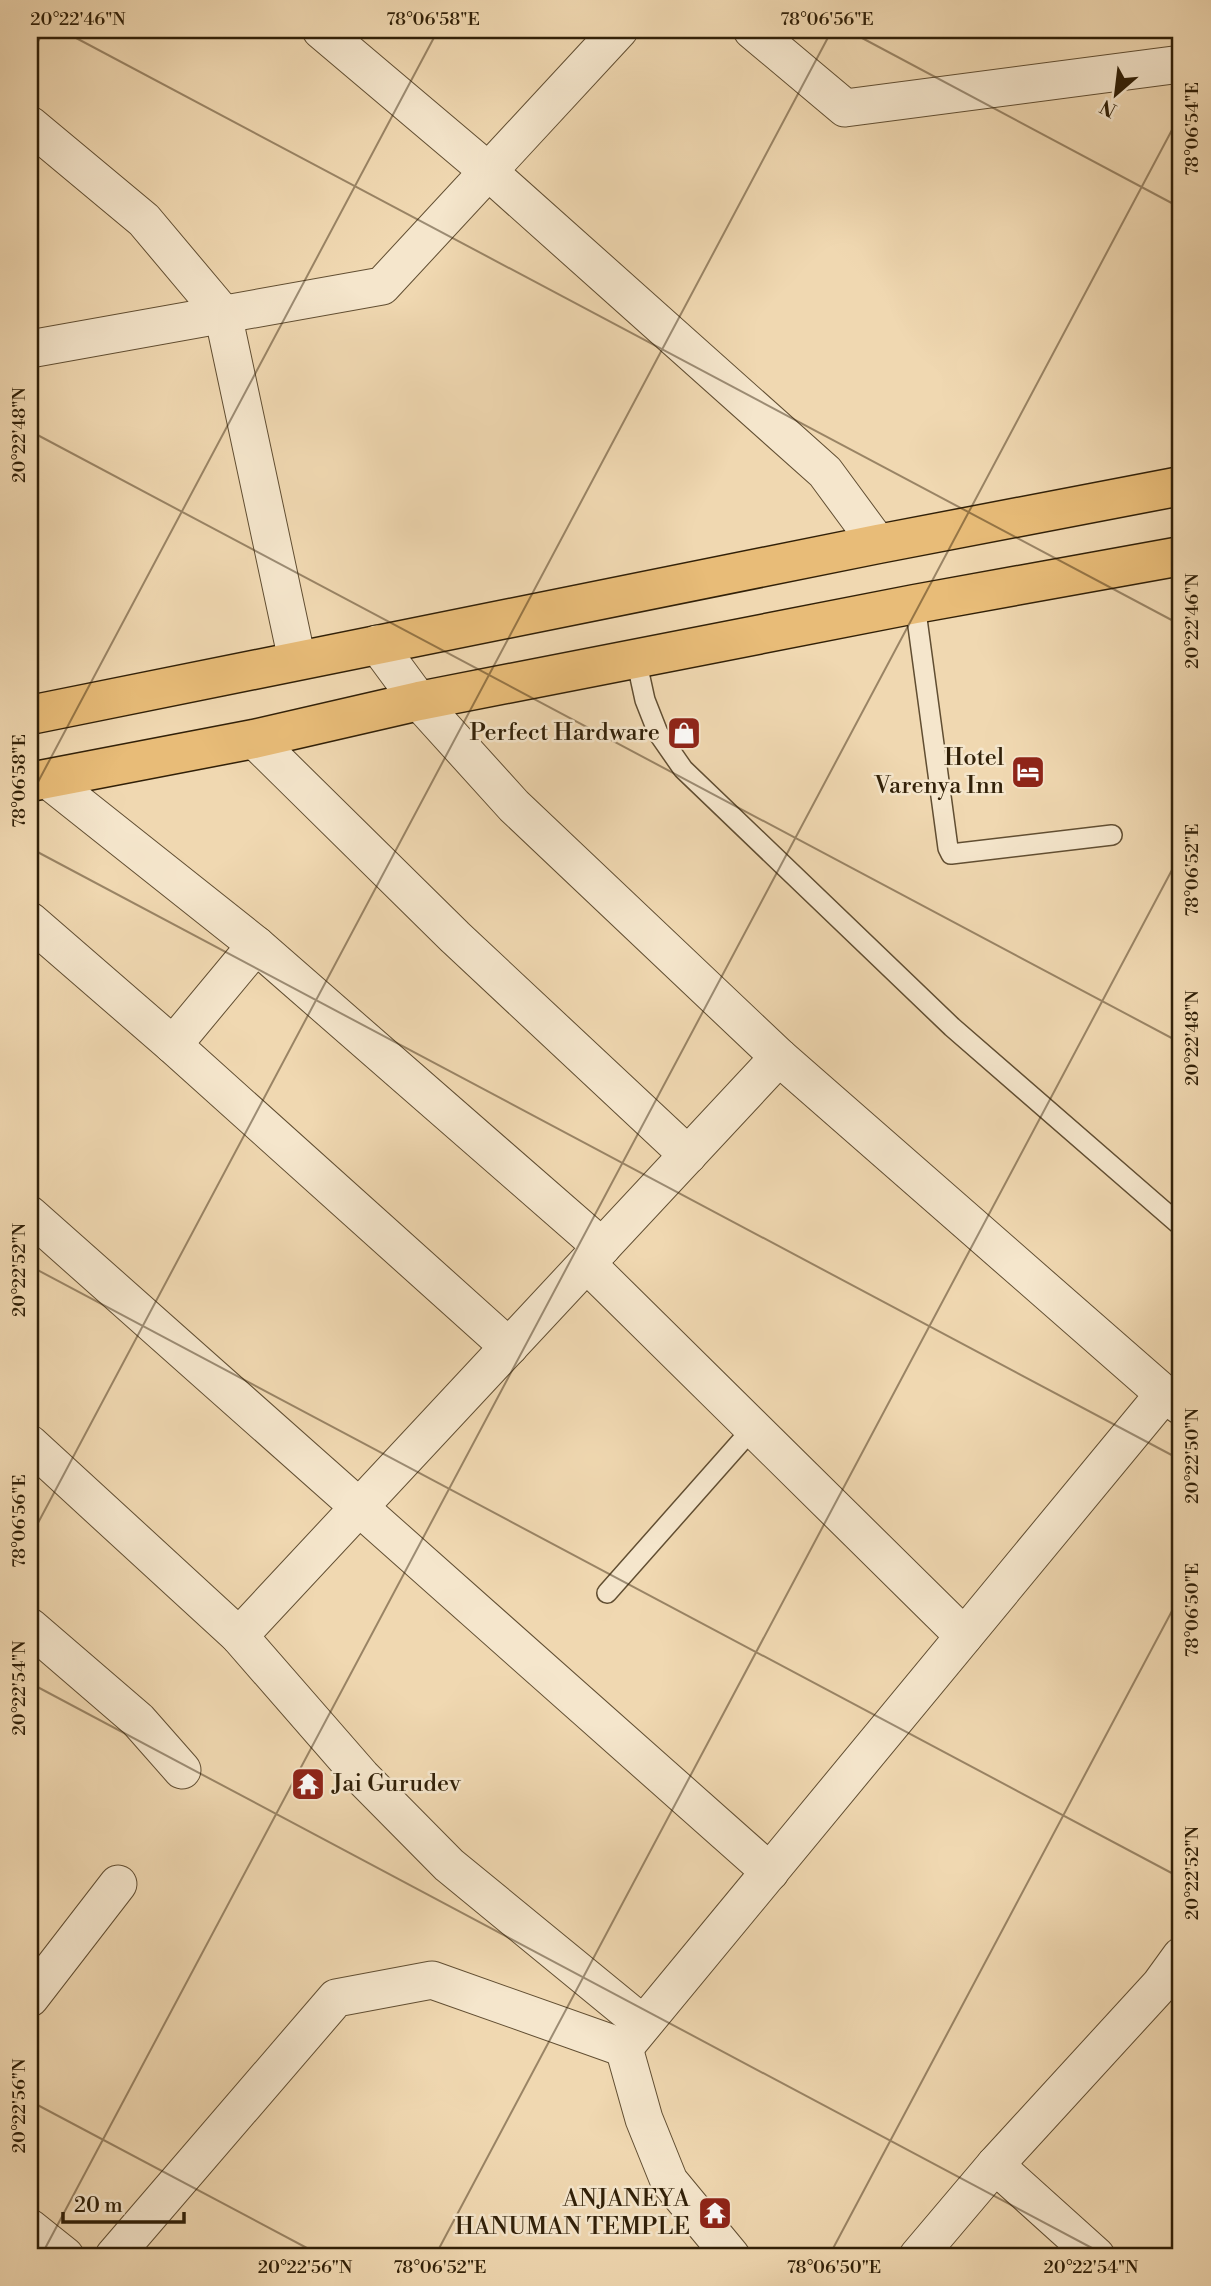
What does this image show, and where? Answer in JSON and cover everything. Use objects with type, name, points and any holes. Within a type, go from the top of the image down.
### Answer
[{"type":"main road","points":[[30,715],[878,544],[1181,486]]},
{"type":"main road","points":[[38,781],[254,739],[419,701],[915,604],[1181,556]]},
{"type":"street","points":[[321,30],[489,172],[825,472],[878,544]]},
{"type":"street","points":[[30,349],[383,286],[619,30]]},
{"type":"street","points":[[752,30],[845,108],[1181,64]]},
{"type":"street","points":[[30,125],[144,220],[223,314],[297,660]]},
{"type":"street","points":[[377,644],[419,701],[514,806],[779,1057],[1173,1400],[964,1636],[634,2036]]},
{"type":"street","points":[[254,739],[455,937],[688,1156]]},
{"type":"street","points":[[38,781],[256,945],[595,1255],[753,1428],[964,1636]]},
{"type":"street","points":[[30,921],[173,1045],[509,1347]]},
{"type":"street","points":[[173,1045],[256,945]]},
{"type":"street","points":[[239,1636],[779,1057]]},
{"type":"street","points":[[30,1215],[770,1872]]},
{"type":"street","points":[[30,1444],[239,1636],[362,1777],[449,1865],[634,2036],[644,2119],[669,2181],[731,2256]]},
{"type":"street","points":[[30,1627],[138,1720],[182,1770]]},
{"type":"street","points":[[30,1998],[118,1884]]},
{"type":"street","points":[[918,2256],[995,2165],[1171,1994],[1181,1956]]},
{"type":"street","points":[[114,2256],[336,1998],[432,1980],[634,2036]]},
{"type":"street","points":[[995,2165],[1096,2256]]},
{"type":"street","points":[[30,2228],[65,2256]]},
{"type":"lane","points":[[915,604],[948,848],[951,853],[1112,835]]},
{"type":"lane","points":[[636,659],[645,700],[658,733],[683,769],[952,1027],[1181,1226]]},
{"type":"lane","points":[[607,1593],[753,1428]]},
{"type":"place","name":"Perfect Hardware","points":[[684,733]]},
{"type":"place","name":"Hotel Varenya Inn","points":[[1028,772]]},
{"type":"place","name":"Jai Gurudev","points":[[308,1784]]},
{"type":"place","name":"ANJANEYA HANUMAN TEMPLE","points":[[715,2213]]}]
